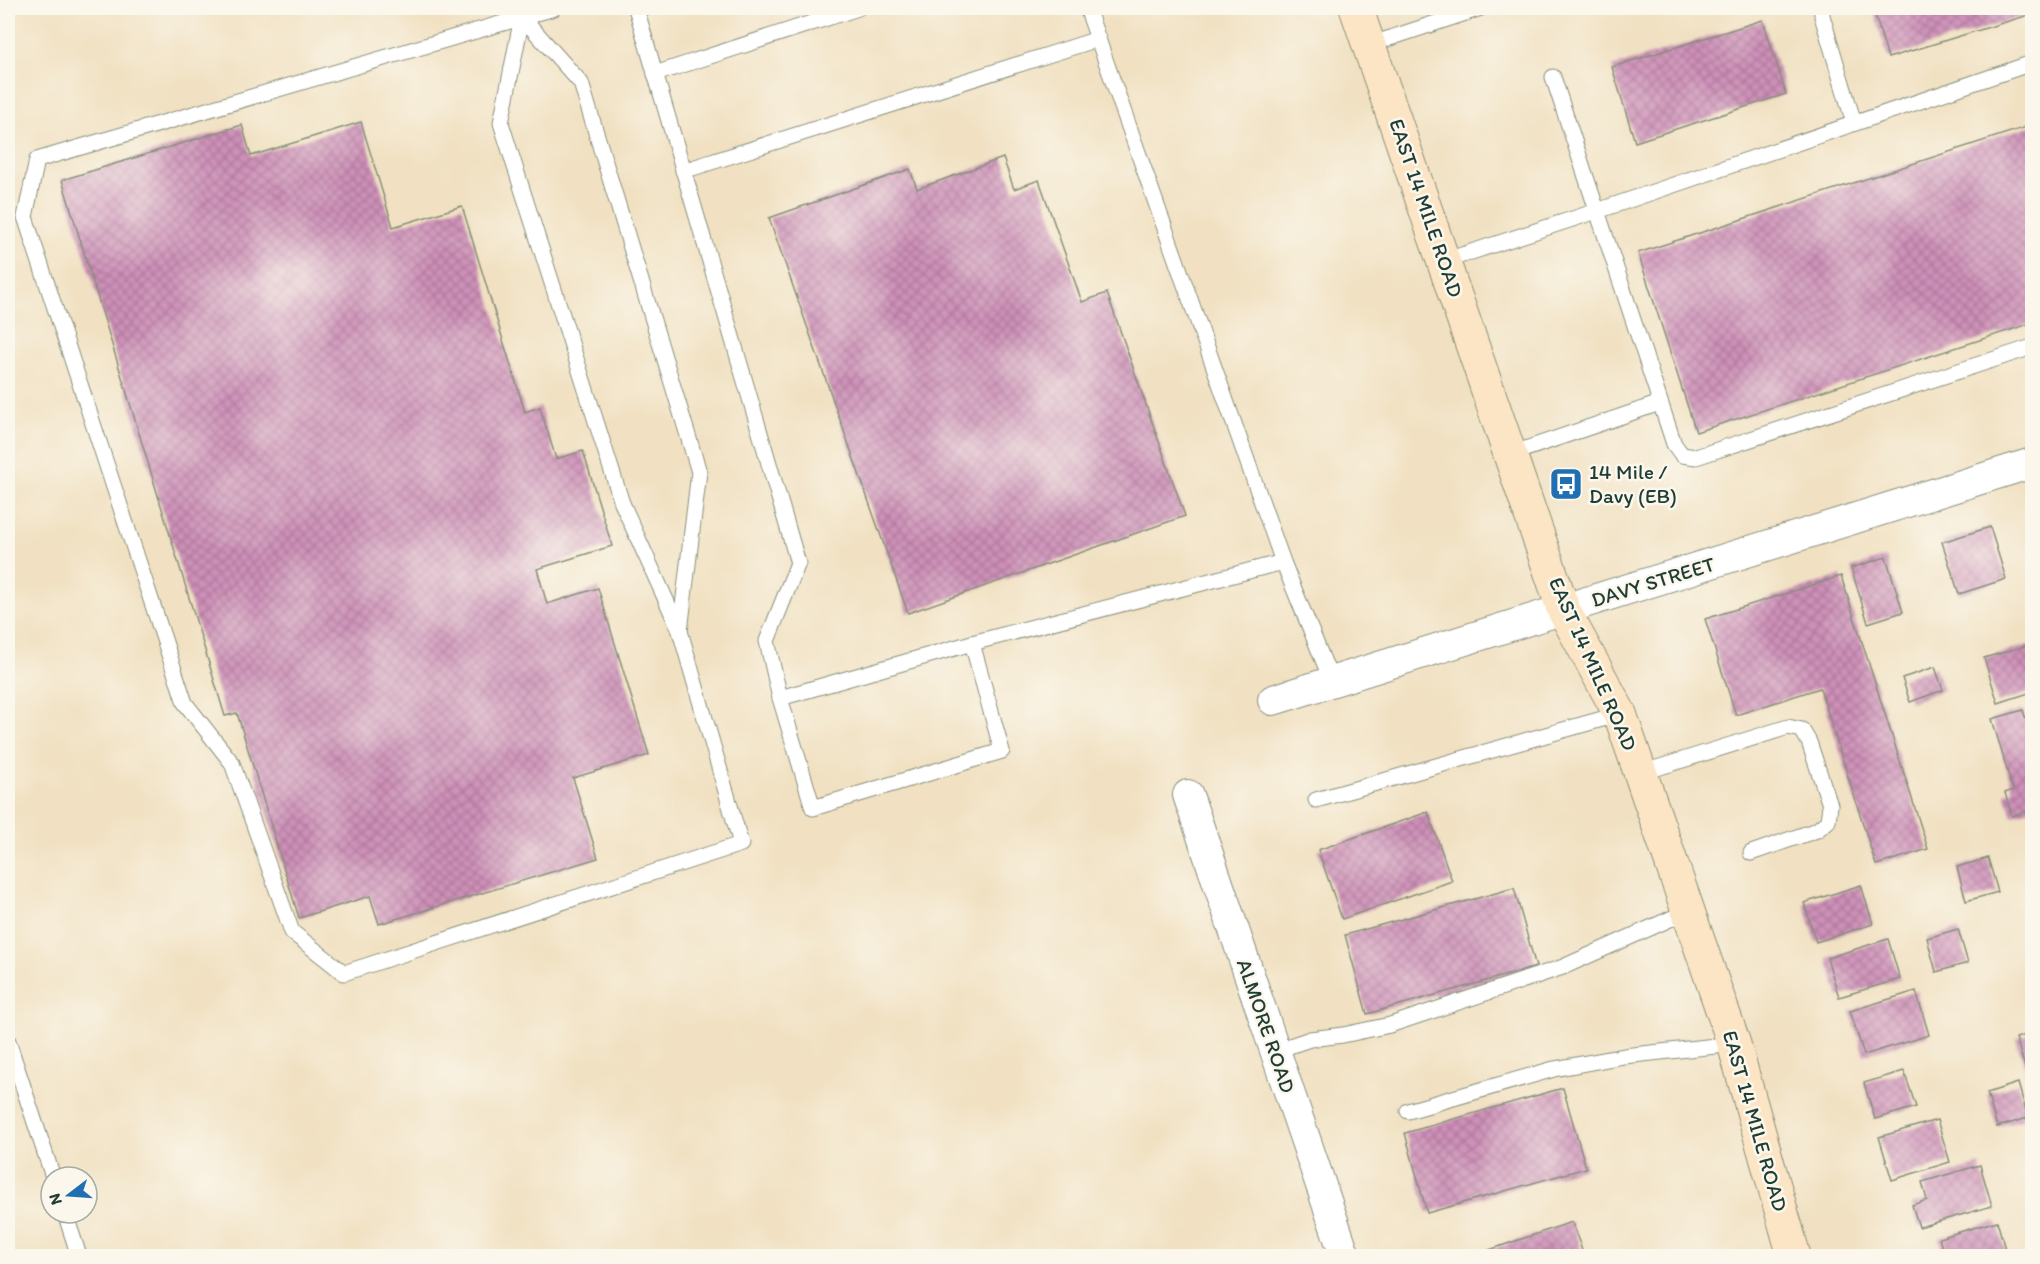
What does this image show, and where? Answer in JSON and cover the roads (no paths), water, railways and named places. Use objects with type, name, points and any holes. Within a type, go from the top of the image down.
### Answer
[{"type":"main road","name":"EAST 14 MILE ROAD","points":[[1356,8],[1564,610],[1620,714],[1734,1044],[1794,1257]]},
{"type":"street","name":"DAVY STREET","points":[[1274,700],[2032,463]]},
{"type":"street","name":"ALMORE ROAD","points":[[1188,795],[1345,1257]]},
{"type":"lane","points":[[522,17],[501,123],[622,503],[680,630],[741,844],[344,973],[292,932],[232,763],[185,703],[25,217],[37,160],[522,17],[554,8]]},
{"type":"lane","points":[[636,8],[798,563],[767,641],[780,698],[813,808],[1002,751],[972,643]]},
{"type":"lane","points":[[655,74],[858,8]]},
{"type":"lane","points":[[1087,8],[1283,562],[1332,682]]},
{"type":"lane","points":[[1369,45],[1481,8]]},
{"type":"lane","points":[[1822,8],[1822,16],[1854,123]]},
{"type":"lane","points":[[522,17],[581,83],[699,472],[680,630]]},
{"type":"lane","points":[[683,171],[1098,39]]},
{"type":"lane","points":[[1444,261],[2032,63]]},
{"type":"lane","points":[[1553,77],[1660,403],[1682,456],[1696,457],[2032,348]]},
{"type":"lane","points":[[1511,454],[1660,403]]},
{"type":"lane","points":[[780,698],[972,643],[1283,562]]},
{"type":"lane","points":[[1316,800],[1620,714]]},
{"type":"lane","points":[[1641,774],[1788,727],[1802,730],[1809,742],[1830,805],[1828,821],[1817,830],[1751,853]]},
{"type":"lane","points":[[1275,1051],[1310,1039],[1390,1025],[1563,967],[1688,911]]},
{"type":"lane","points":[[8,1041],[49,1165]]},
{"type":"lane","points":[[1407,1111],[1554,1069],[1624,1056],[1734,1044]]},
{"type":"lane","points":[[69,1225],[80,1257]]},
{"type":"place","name":"14 Mile / Davy (EB)","points":[[1566,484]]}]
